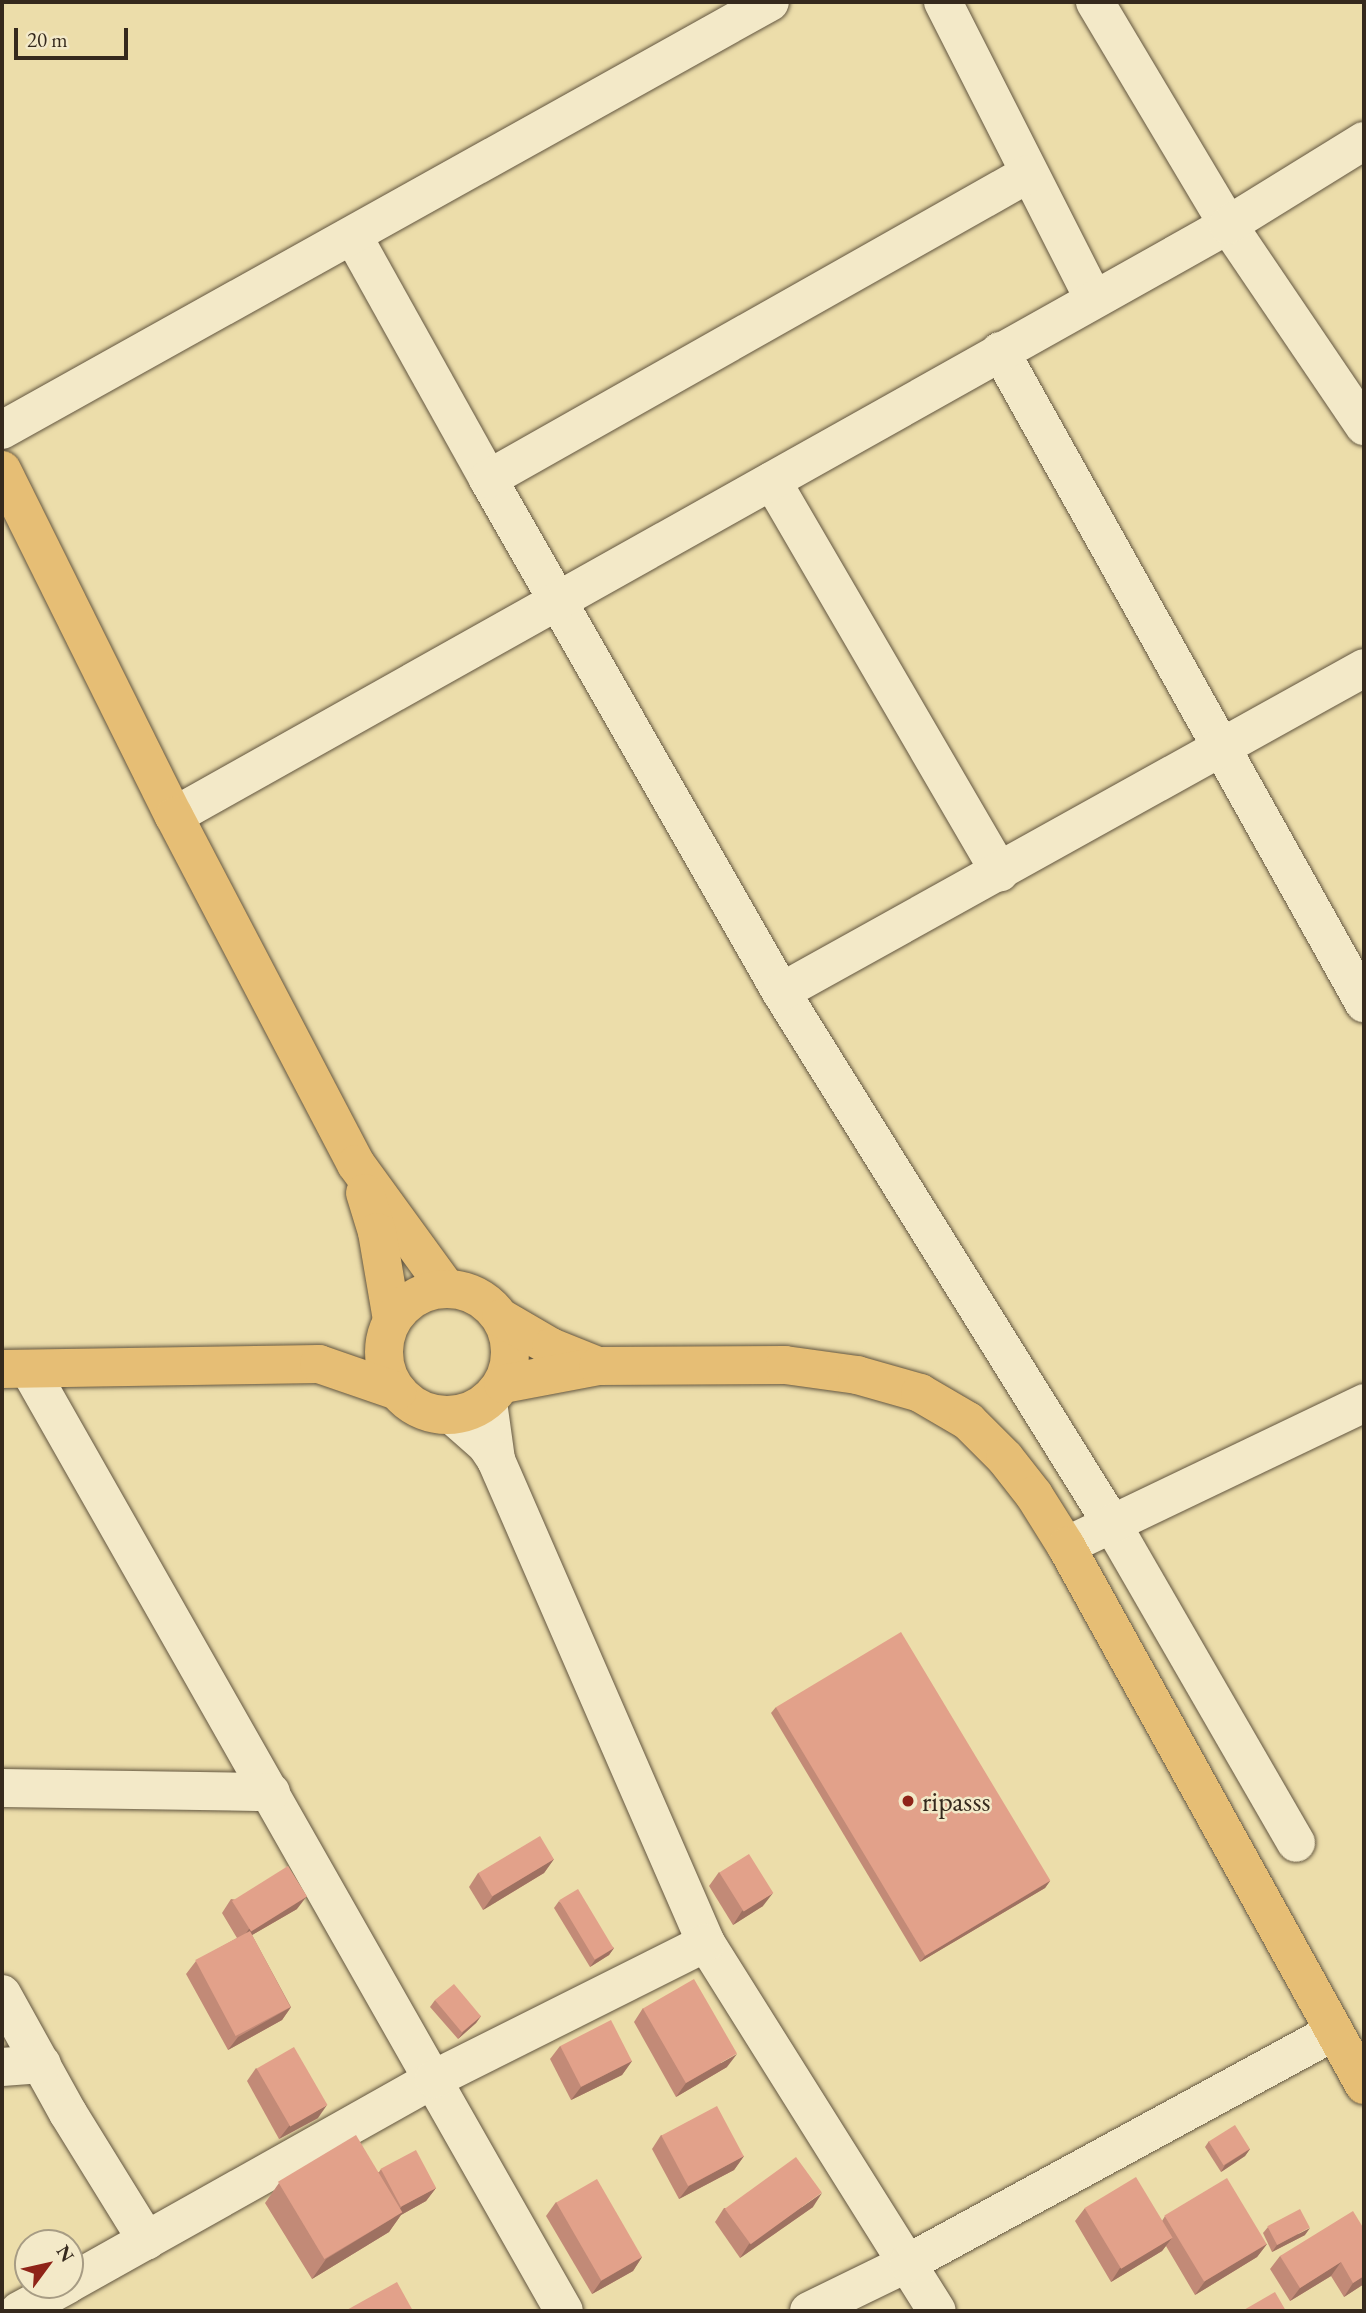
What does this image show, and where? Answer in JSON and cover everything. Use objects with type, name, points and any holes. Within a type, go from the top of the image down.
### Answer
[{"type":"main road","points":[[2,470],[174,816],[356,1164],[446,1288]]},
{"type":"main road","points":[[356,1164],[377,1232],[389,1326],[383,1356],[388,1374],[397,1391],[425,1412],[461,1414],[495,1393],[598,1366],[785,1365],[857,1375],[920,1393],[968,1421],[1004,1458],[1034,1495],[1066,1546],[1364,2085]]},
{"type":"main road","points":[[319,1364],[389,1326],[404,1305],[420,1294],[446,1288],[476,1295],[490,1304],[501,1318],[511,1350],[495,1393]]},
{"type":"main road","points":[[501,1318],[551,1347],[598,1366]]},
{"type":"main road","points":[[16,1369],[319,1364],[397,1391]]},
{"type":"street","points":[[2,430],[770,2]]},
{"type":"street","points":[[943,2],[1093,298]]},
{"type":"street","points":[[1095,2],[1227,225],[1364,426]]},
{"type":"street","points":[[174,816],[1227,225],[1364,141]]},
{"type":"street","points":[[488,479],[1028,174]]},
{"type":"street","points":[[353,236],[488,479],[781,992],[1112,1524],[1296,1843]]},
{"type":"street","points":[[1000,351],[1364,1003]]},
{"type":"street","points":[[772,481],[1000,872]]},
{"type":"street","points":[[781,992],[1364,668]]},
{"type":"street","points":[[16,1369],[271,1792],[564,2311]]},
{"type":"street","points":[[495,1393],[496,1460]]},
{"type":"street","points":[[1066,1546],[1364,1403]]},
{"type":"street","points":[[452,1415],[486,1445],[496,1460],[706,1943],[937,2311]]},
{"type":"street","points":[[2,1788],[271,1792]]},
{"type":"street","points":[[84,2275],[435,2079],[706,1943]]},
{"type":"street","points":[[2,1994],[68,2113],[147,2241]]},
{"type":"street","points":[[809,2311],[908,2263],[1334,2032]]},
{"type":"street","points":[[2,2067],[41,2064]]},
{"type":"street","points":[[19,2311],[41,2299]]},
{"type":"building","name":"ripasss","points":[[901,1632],[1050,1881],[925,1956],[776,1707]]},
{"type":"building","points":[[540,1836],[554,1859],[492,1896],[478,1873]]},
{"type":"building","points":[[749,1854],[773,1893],[744,1912],[719,1873]]},
{"type":"building","points":[[288,1866],[307,1897],[251,1932],[232,1901]]},
{"type":"building","points":[[578,1889],[614,1948],[595,1959],[559,1900]]},
{"type":"building","points":[[250,1931],[290,2007],[236,2036],[195,1960]]},
{"type":"building","points":[[694,1979],[737,2053],[686,2083],[643,2009]]},
{"type":"building","points":[[454,1984],[481,2016],[462,2032],[435,2000]]},
{"type":"building","points":[[611,2020],[632,2061],[581,2087],[560,2046]]},
{"type":"building","points":[[294,2047],[328,2105],[290,2127],[257,2068]]},
{"type":"building","points":[[717,2106],[744,2156],[688,2186],[661,2136]]},
{"type":"building","points":[[1235,2125],[1250,2149],[1224,2165],[1209,2141]]},
{"type":"building","points":[[356,2135],[402,2212],[324,2259],[278,2182]]},
{"type":"building","points":[[416,2150],[436,2188],[401,2207],[381,2169]]},
{"type":"building","points":[[796,2157],[822,2193],[751,2244],[725,2209]]},
{"type":"building","points":[[1136,2177],[1173,2238],[1121,2269],[1085,2208]]},
{"type":"building","points":[[1227,2178],[1267,2244],[1204,2282],[1164,2216]]},
{"type":"building","points":[[597,2179],[642,2257],[601,2280],[556,2202]]},
{"type":"building","points":[[1300,2209],[1310,2228],[1277,2245],[1267,2226]]},
{"type":"building","points":[[1353,2211],[1364,2229],[1364,2276],[1353,2283],[1341,2262],[1300,2288],[1280,2256]]},
{"type":"building","points":[[397,2282],[413,2311],[345,2311]]},
{"type":"building","points":[[1275,2292],[1286,2311],[1242,2311]]},
{"type":"place","name":"ripasss","points":[[908,1801]]}]
